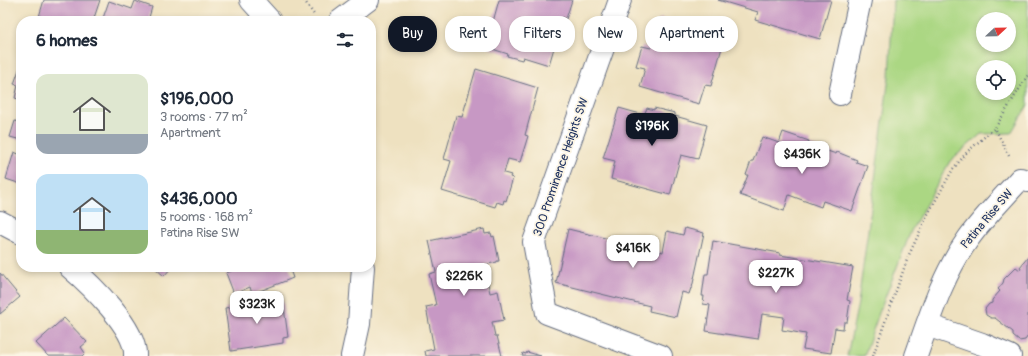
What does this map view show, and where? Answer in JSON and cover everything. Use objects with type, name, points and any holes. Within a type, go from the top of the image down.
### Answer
[{"type":"street","points":[[251,0],[265,16]]},
{"type":"street","points":[[347,16],[368,0]]},
{"type":"street","name":"300 Prominence Heights SW","points":[[620,0],[534,242],[547,313],[661,356]]},
{"type":"street","points":[[840,94],[860,0]]},
{"type":"street","name":"Patina Rise SW","points":[[916,356],[941,287],[960,250],[968,238],[1024,180]]},
{"type":"street","points":[[0,222],[16,230]]},
{"type":"street","points":[[75,272],[94,289],[126,328],[135,346],[135,356]]},
{"type":"street","points":[[352,356],[359,324],[363,272]]},
{"type":"street","points":[[927,325],[982,344],[1010,356]]},
{"type":"path","points":[[304,0],[315,16]]},
{"type":"path","points":[[873,356],[908,257],[928,214],[953,169],[968,151],[995,128],[1028,75]]},
{"type":"path","points":[[995,128],[1024,180]]},
{"type":"green space","points":[[893,0],[1028,0],[1028,105],[1011,133],[981,134],[950,161],[911,231],[864,356],[847,356],[858,303],[889,77]]},
{"type":"building","points":[[44,0],[100,0],[95,16],[39,16]]},
{"type":"building","points":[[499,0],[572,0],[567,16],[509,16],[509,52],[553,52],[549,65],[523,57],[522,60],[507,56],[508,54],[501,52],[501,16],[495,16]]},
{"type":"building","points":[[718,0],[831,0],[820,39],[755,20],[758,12]]},
{"type":"building","points":[[109,1],[132,9],[135,1],[152,7],[149,16],[104,16]]},
{"type":"building","points":[[642,46],[645,47],[645,52],[721,52],[711,86],[705,85],[699,104],[640,87],[645,68],[636,66]]},
{"type":"building","points":[[476,69],[538,88],[525,135],[528,136],[520,162],[508,159],[504,173],[511,175],[510,177],[513,178],[506,201],[504,200],[503,204],[497,202],[495,207],[442,191],[451,161],[444,159],[456,116],[462,117]]},
{"type":"building","points":[[619,108],[644,115],[647,108],[654,110],[654,108],[675,113],[675,116],[707,125],[698,159],[681,155],[670,195],[611,179],[615,161],[603,158]]},
{"type":"building","points":[[16,121],[16,139],[10,137]]},
{"type":"building","points":[[783,132],[809,141],[808,144],[836,154],[837,152],[857,160],[856,162],[868,166],[852,211],[823,201],[821,207],[789,195],[784,211],[740,195],[748,175],[746,175],[751,161],[753,161],[762,137],[779,143]]},
{"type":"building","points":[[14,152],[16,153],[16,182],[6,179]]},
{"type":"building","points":[[685,228],[704,233],[692,288],[689,294],[682,292],[676,317],[649,311],[650,306],[556,283],[568,229],[663,252],[667,231],[683,235]]},
{"type":"building","points":[[484,229],[485,234],[491,233],[492,237],[494,236],[499,261],[484,265],[490,293],[498,291],[504,320],[492,322],[502,356],[426,356],[425,351],[434,349],[426,307],[436,305],[429,274],[436,272],[429,241]]},
{"type":"building","points":[[713,241],[780,253],[780,255],[853,267],[847,300],[850,301],[847,322],[844,322],[843,329],[835,328],[831,353],[803,349],[806,334],[782,330],[784,317],[762,314],[758,339],[706,331],[710,305],[703,304],[704,296],[702,296],[705,274],[708,274]]},
{"type":"building","points":[[1028,257],[1028,336],[1025,340],[1019,341],[1013,336],[1013,332],[995,318],[991,318],[986,315],[985,309],[992,303],[992,300],[1000,291],[998,289],[1003,283],[1004,279],[1016,267],[1020,270],[1020,267]]},
{"type":"building","points":[[160,272],[168,272],[164,276]]},
{"type":"building","points":[[291,272],[293,278],[252,294],[250,287],[234,294],[226,273]]},
{"type":"building","points":[[0,273],[20,297],[0,314]]},
{"type":"building","points":[[283,300],[288,337],[283,338],[283,343],[231,351],[225,308]]},
{"type":"building","points":[[64,318],[87,342],[81,347],[85,353],[82,356],[48,356],[36,343]]},
{"type":"building","points":[[527,352],[541,356],[522,356],[523,353],[526,354]]}]
